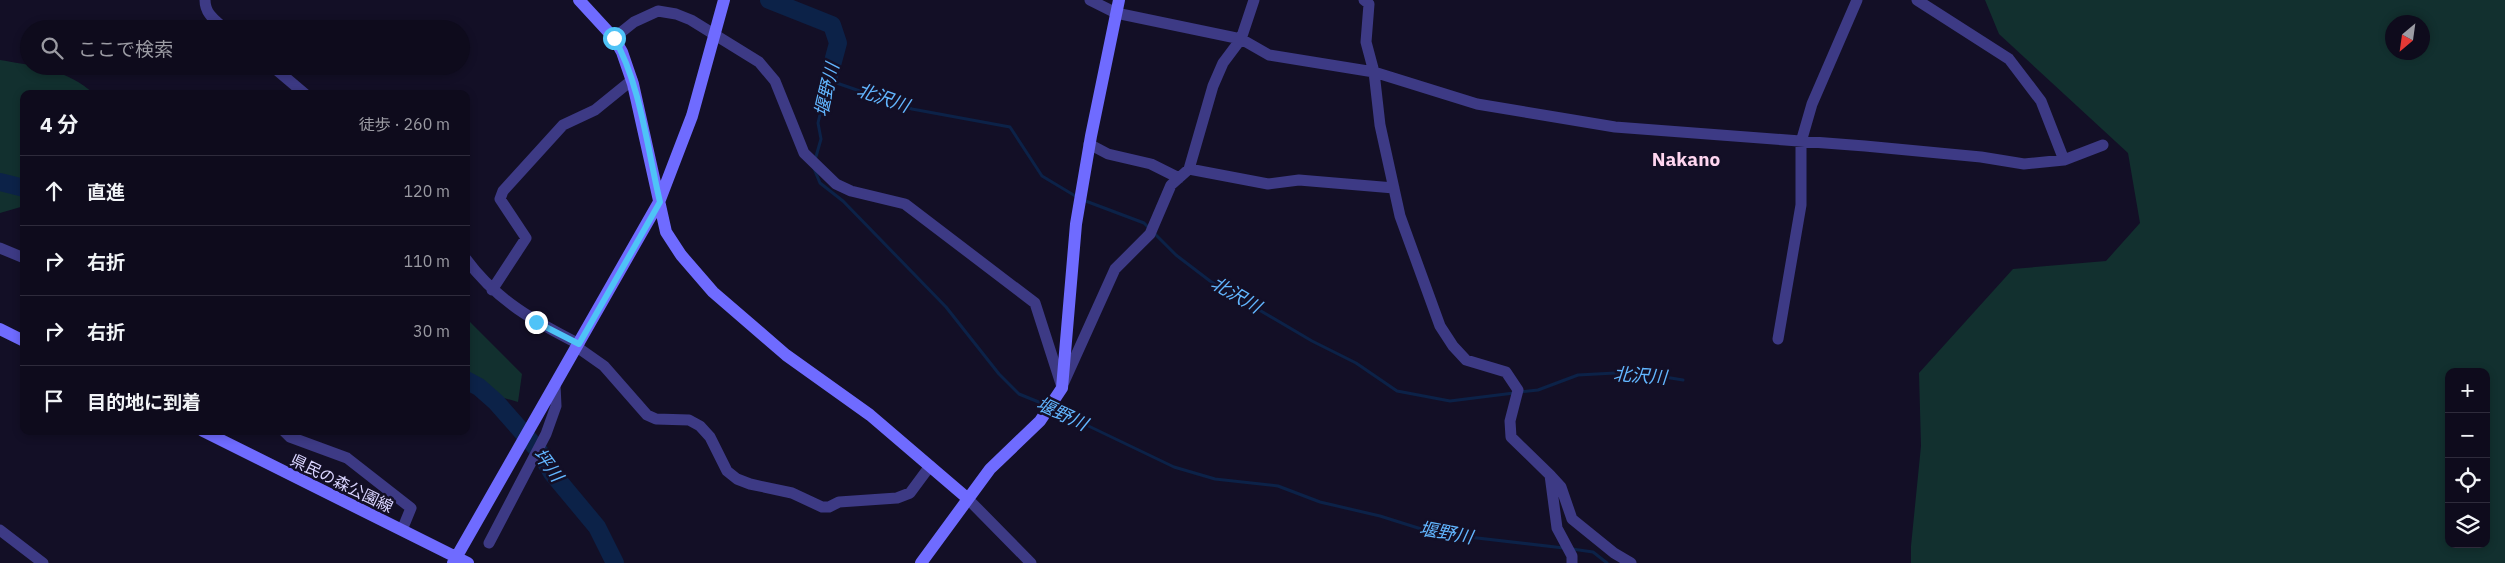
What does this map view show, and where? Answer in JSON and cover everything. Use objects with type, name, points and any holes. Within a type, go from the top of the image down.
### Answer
[{"type":"street","points":[[205,0],[205,8],[214,20]]},
{"type":"street","points":[[579,0],[614,38],[622,52],[632,80],[666,232],[681,256],[713,292],[786,355],[870,415],[967,498],[1031,563]]},
{"type":"street","points":[[459,561],[505,474],[660,202],[692,116],[724,0]]},
{"type":"street","points":[[1090,0],[1241,39],[1269,55],[1374,72],[1477,104],[1615,126],[1971,156],[2024,164],[2064,160],[2103,145]]},
{"type":"street","points":[[921,563],[990,468],[1040,421],[1062,388],[1115,269],[1152,229],[1171,185],[1189,169],[1213,86],[1223,63],[1241,39],[1254,0]]},
{"type":"street","points":[[1364,0],[1369,4],[1366,42],[1374,72],[1380,125],[1400,216],[1440,326],[1453,346],[1466,360],[1506,372],[1517,394],[1510,421],[1510,437],[1561,486],[1572,519],[1614,553],[1631,563]]},
{"type":"street","points":[[1778,339],[1801,205],[1801,142],[1812,104],[1857,0]]},
{"type":"street","points":[[1917,0],[2010,59],[2041,101],[2064,160]]},
{"type":"street","points":[[1062,388],[1079,205],[1089,144],[1117,6]]},
{"type":"street","points":[[614,38],[634,22],[658,11],[676,14],[691,20],[758,62],[775,81],[797,139],[804,152],[836,184],[851,191],[905,204],[1035,304],[1062,388]]},
{"type":"street","points":[[283,75],[300,90]]},
{"type":"street","points":[[492,290],[526,238],[500,199],[503,191],[563,125],[595,110],[632,80]]},
{"type":"street","points":[[1089,144],[1108,154],[1151,164],[1179,178]]},
{"type":"street","points":[[1189,169],[1268,184],[1299,180],[1394,188]]},
{"type":"street","points":[[0,248],[20,256]]},
{"type":"street","points":[[470,265],[492,290],[520,313],[578,346],[604,366],[647,416],[656,419],[689,420],[700,426],[710,437],[727,471],[750,484],[792,493],[822,507],[829,507],[839,502],[888,499],[910,493],[930,466]]},
{"type":"street","points":[[0,329],[20,339]]},
{"type":"street","points":[[489,542],[546,434],[556,406],[555,385]]},
{"type":"street","name":"県民の森公園線","points":[[211,435],[402,530],[459,561]]},
{"type":"street","points":[[288,435],[347,458],[411,508],[402,530]]},
{"type":"street","points":[[1550,475],[1557,528],[1572,559]]},
{"type":"street","points":[[0,530],[43,563]]},
{"type":"green space","points":[[1985,0],[2505,0],[2505,563],[1911,563],[1921,446],[1919,373],[2013,269],[2106,261],[2140,223],[2128,153],[1999,34]]},
{"type":"green space","points":[[0,60],[20,64],[20,75],[63,75],[89,90],[20,90],[20,207],[0,213]]},
{"type":"green space","points":[[470,322],[522,374],[518,402],[470,388]]},
{"type":"waterway","name":"堰野川","points":[[769,0],[832,25],[838,43],[828,80]]},
{"type":"waterway","name":"北沢川","points":[[815,160],[821,139],[818,123],[828,80],[912,109],[1010,127],[1042,176],[1077,197]]},
{"type":"waterway","name":"堰野川","points":[[813,166],[820,183],[843,201],[946,307],[999,374],[1019,394],[1046,405]]},
{"type":"waterway","name":"坪川","points":[[0,182],[20,187]]},
{"type":"waterway","name":"北沢川","points":[[1083,200],[1144,223],[1150,229]]},
{"type":"waterway","name":"北沢川","points":[[1154,233],[1176,255],[1210,281],[1312,341],[1356,363],[1397,391],[1450,401],[1514,393]]},
{"type":"waterway","name":"北沢川","points":[[1520,392],[1538,390],[1578,375],[1634,372],[1683,380]]},
{"type":"waterway","name":"坪川","points":[[470,382],[479,387],[496,402],[539,451],[552,473],[597,527],[615,563]]},
{"type":"waterway","name":"堰野川","points":[[1051,408],[1174,467],[1215,479],[1278,486],[1320,502],[1380,516],[1434,533],[1564,548]]},
{"type":"waterway","name":"堰野川","points":[[1572,549],[1593,552],[1607,563]]},
{"type":"district","name":"Nakano","points":[[1686,159]]},
{"type":"route","points":[[536,322],[579,344],[660,202],[633,84],[622,52],[614,38]]}]
